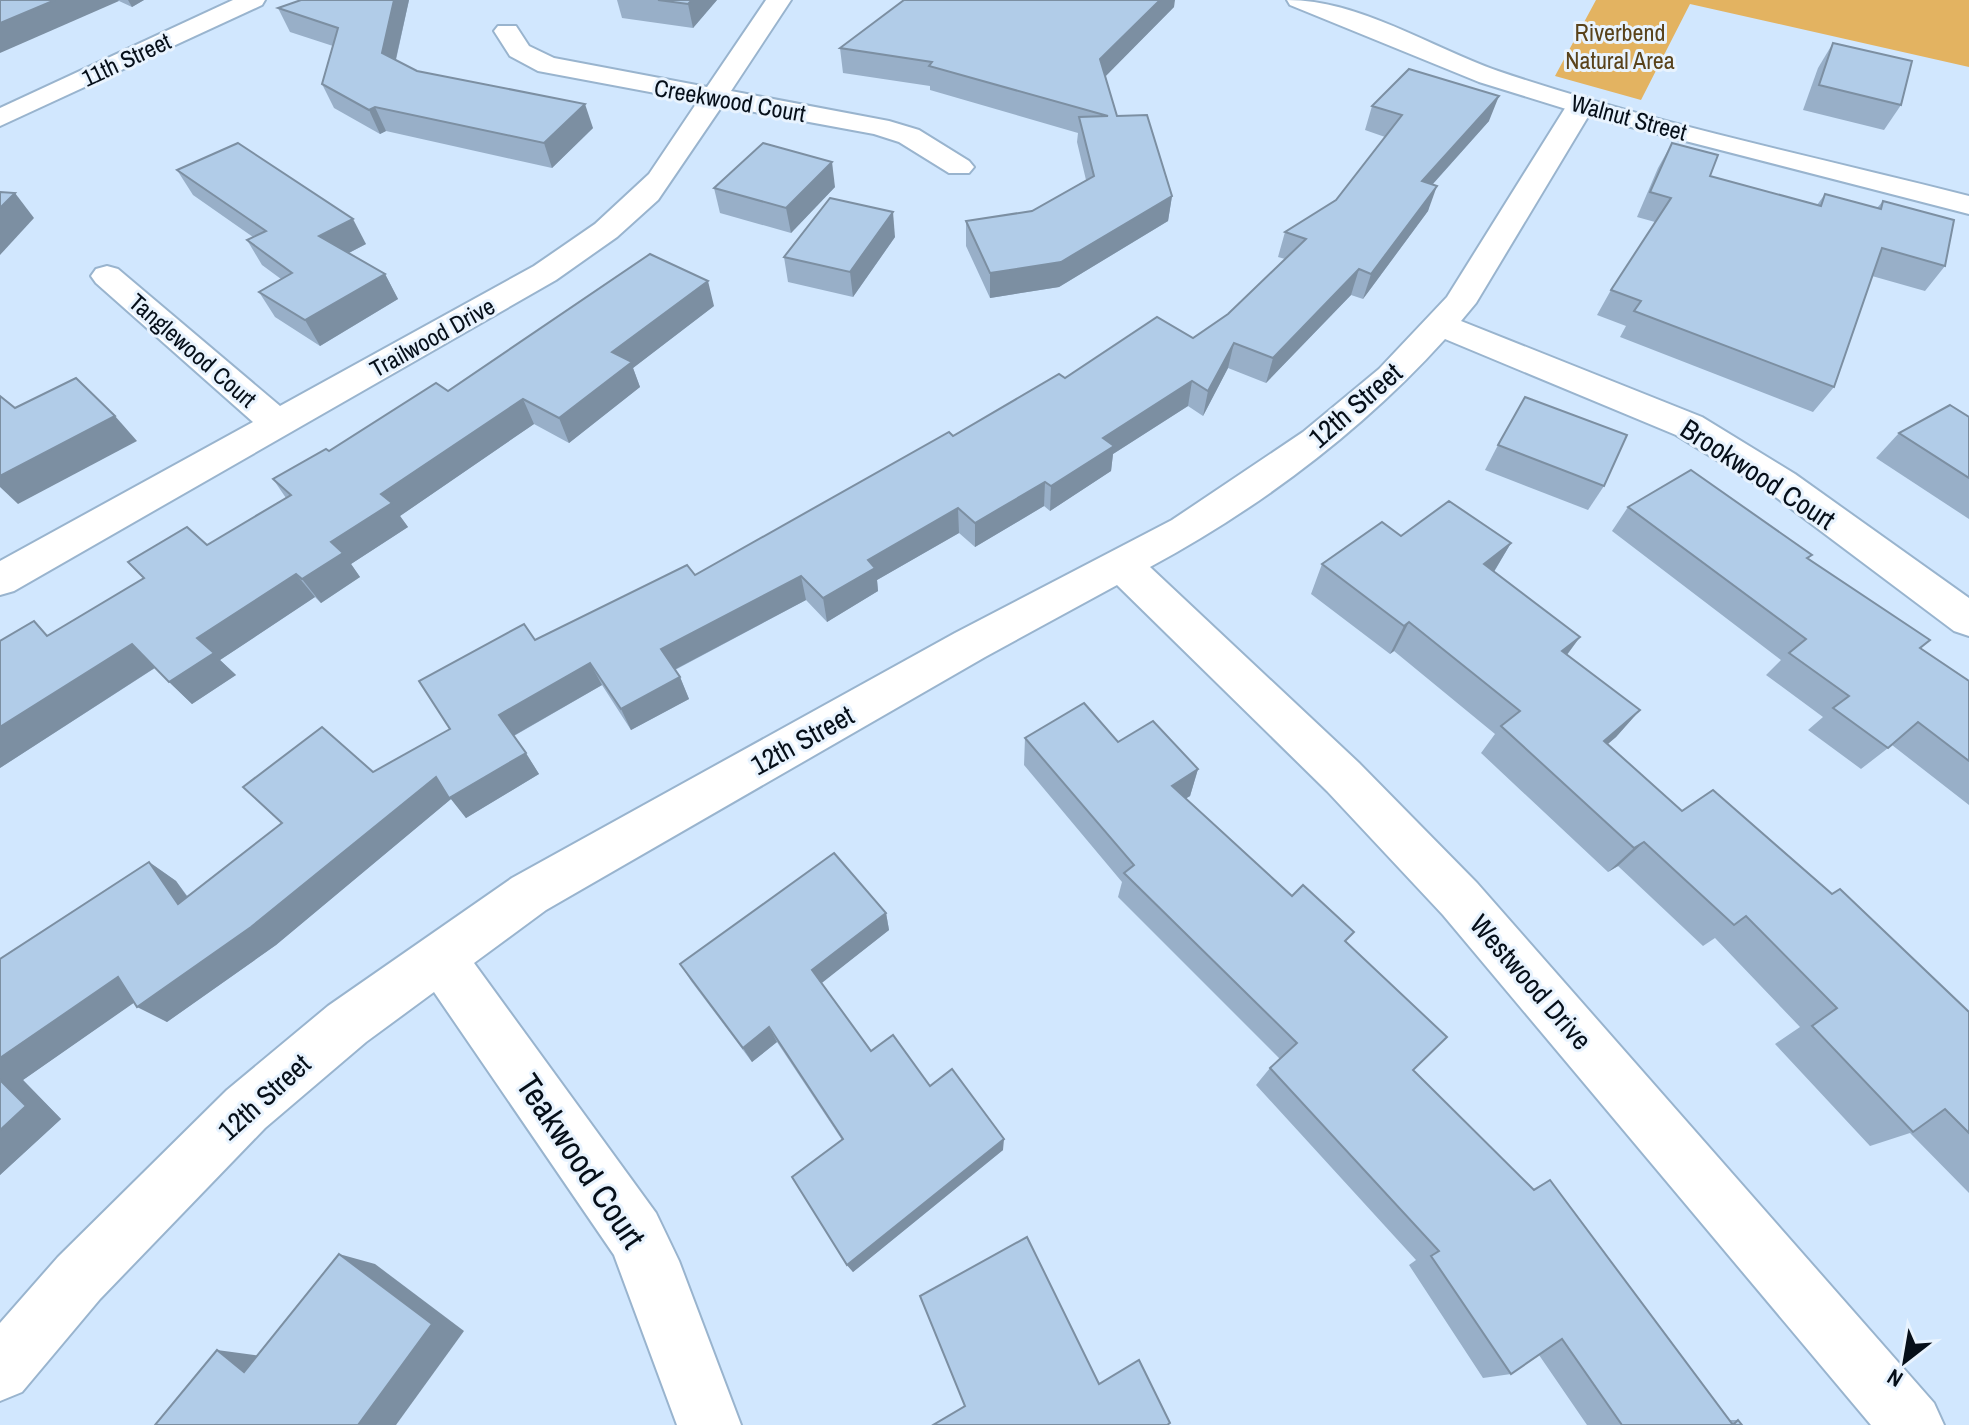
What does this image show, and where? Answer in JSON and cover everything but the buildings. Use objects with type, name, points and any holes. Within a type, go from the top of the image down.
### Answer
[{"type":"street","name":"11th Street","points":[[0,118],[253,0]]},
{"type":"street","name":"Trailwood Drive","points":[[0,580],[545,273],[627,215],[659,181],[756,28],[779,0]]},
{"type":"street","name":"Walnut Street","points":[[1299,0],[1488,76],[1581,105],[1969,205]]},
{"type":"street","name":"Creekwood Court","points":[[507,31],[519,51],[547,65],[879,127],[909,136],[959,167]]},
{"type":"street","name":"12th Street","points":[[0,1370],[79,1278],[246,1109],[347,1024],[529,894],[970,645],[1186,530],[1316,441],[1391,377],[1460,303],[1581,105]]},
{"type":"street","name":"Tanglewood Court","points":[[107,276],[278,424]]},
{"type":"street","name":"Brookwood Court","points":[[1440,325],[1689,426],[1782,483],[1969,620]]},
{"type":"street","name":"Westwood Drive","points":[[1122,565],[1343,777],[1460,899],[1912,1425]]},
{"type":"street","name":"Teakwood Court","points":[[440,957],[635,1234],[649,1261],[709,1425]]},
{"type":"green space","name":"Riverbend Natural Area","points":[[1596,0],[1969,0],[1969,67],[1690,4],[1641,100],[1555,76]]}]
